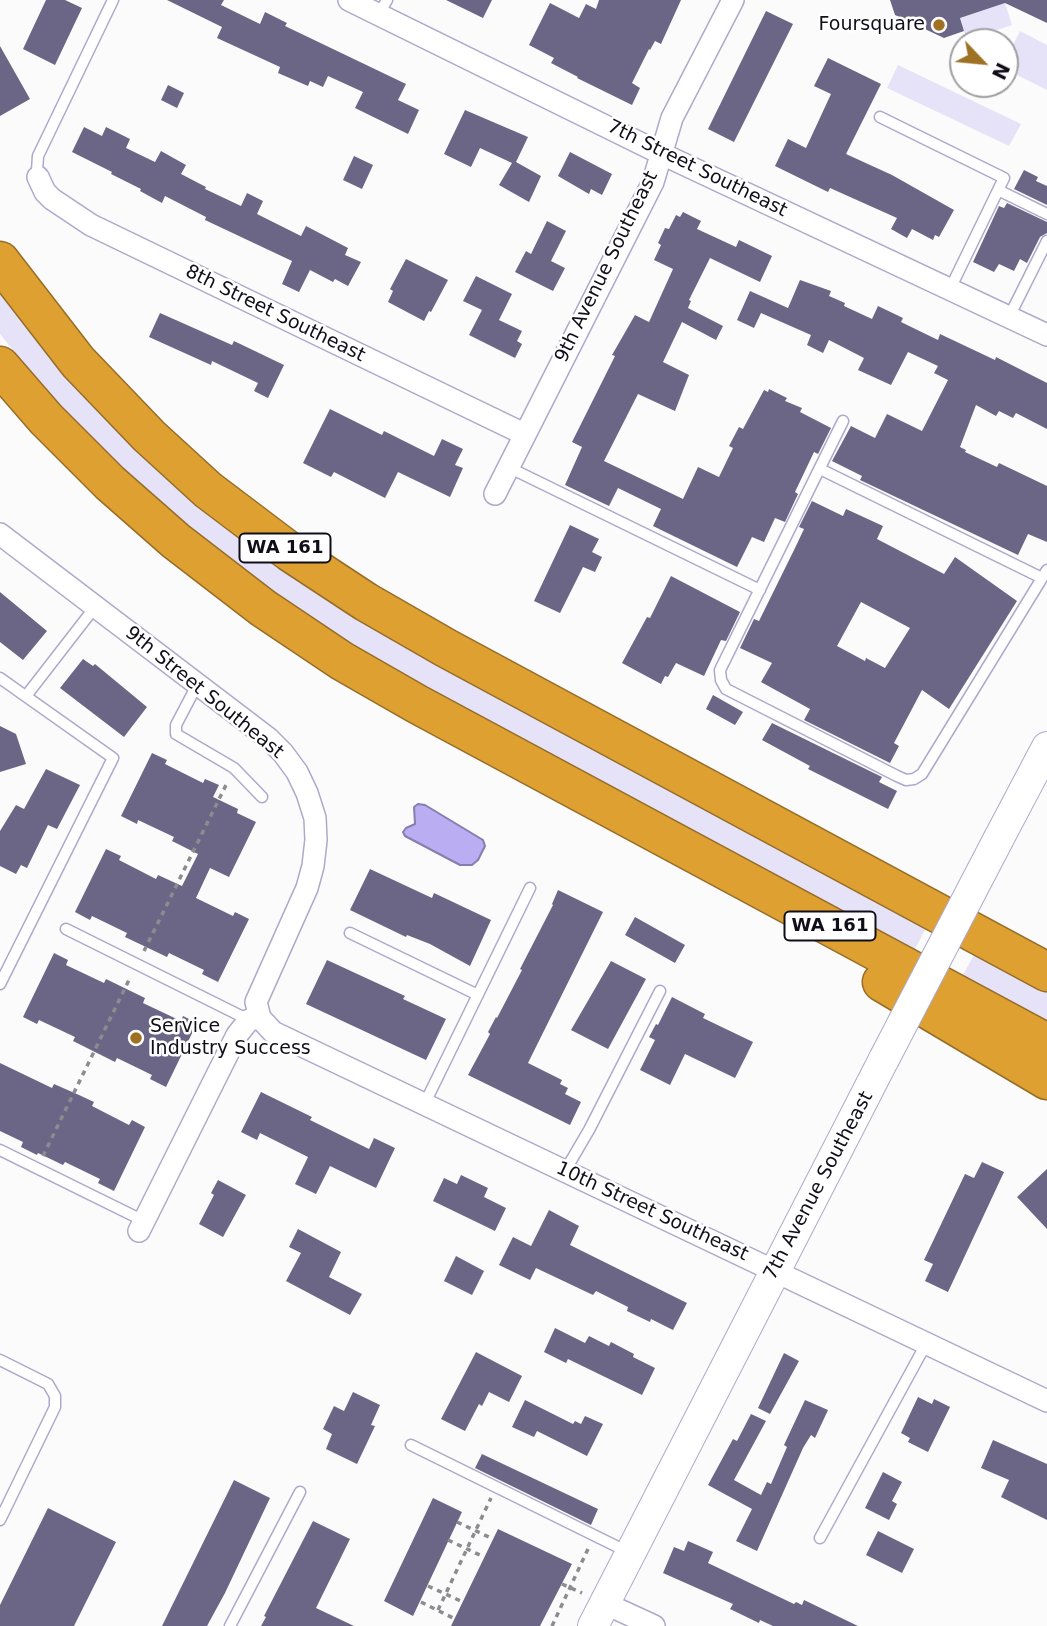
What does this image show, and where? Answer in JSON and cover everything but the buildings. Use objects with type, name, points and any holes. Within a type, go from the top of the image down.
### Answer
[{"type":"highway","name":"WA 161","points":[[0,261],[78,362],[149,436],[208,490],[290,552],[366,602],[1047,972]]},
{"type":"highway","name":"WA 161","points":[[0,366],[46,419],[110,483],[176,541],[263,608],[342,661],[1047,1043]]},
{"type":"highway","points":[[637,750],[1047,947]]},
{"type":"highway","points":[[613,809],[814,942],[1047,1080]]},
{"type":"street","name":"7th Street Southeast","points":[[349,0],[383,7],[660,153],[1047,335]]},
{"type":"street","name":"9th Avenue Southeast","points":[[495,494],[653,182],[672,118],[733,0]]},
{"type":"street","name":"8th Street Southeast","points":[[38,177],[45,192],[52,199],[91,225],[524,433]]},
{"type":"street","name":"9th Street Southeast","points":[[0,534],[268,738],[283,752],[297,772],[315,818],[314,853],[307,888],[259,992],[255,1019]]},
{"type":"street","name":"7th Avenue Southeast","points":[[594,1608],[630,1552],[1047,747]]},
{"type":"street","name":"10th Street Southeast","points":[[255,1019],[283,1038],[1047,1401]]},
{"type":"street","points":[[142,1226],[237,1035],[255,1019]]},
{"type":"street","points":[[594,1608],[653,1626]]},
{"type":"lane","points":[[38,177],[38,156],[113,0]]},
{"type":"lane","points":[[880,117],[1004,178],[950,289]]},
{"type":"lane","points":[[998,190],[1047,214]]},
{"type":"lane","points":[[1009,317],[1047,241]]},
{"type":"lane","points":[[820,469],[1044,574],[922,774],[914,779],[906,780],[726,689],[721,680],[720,670],[760,590],[820,469],[844,421]]},
{"type":"lane","points":[[508,467],[760,590]]},
{"type":"lane","points":[[26,696],[95,607]]},
{"type":"lane","points":[[0,678],[113,758],[0,984]]},
{"type":"lane","points":[[197,685],[176,725],[176,734],[234,768],[262,797]]},
{"type":"lane","points":[[424,1104],[530,888]]},
{"type":"lane","points":[[66,929],[255,1019]]},
{"type":"lane","points":[[350,933],[478,995]]},
{"type":"lane","points":[[565,1171],[590,1129],[660,991]]},
{"type":"lane","points":[[0,1150],[142,1226]]},
{"type":"lane","points":[[820,1538],[926,1344]]},
{"type":"lane","points":[[0,1360],[48,1384],[55,1396],[55,1408],[0,1520]]},
{"type":"lane","points":[[411,1445],[630,1552]]},
{"type":"lane","points":[[230,1626],[300,1492]]},
{"type":"path","points":[[144,951],[234,768]]},
{"type":"path","points":[[37,1168],[130,978]]},
{"type":"path","points":[[438,1610],[496,1487]]},
{"type":"path","points":[[457,1522],[493,1539]]},
{"type":"path","points":[[552,1626],[594,1535]]},
{"type":"path","points":[[448,1539],[484,1557]]},
{"type":"path","points":[[562,1584],[594,1608]]},
{"type":"path","points":[[428,1586],[463,1602]]},
{"type":"path","points":[[421,1602],[455,1619]]},
{"type":"shaded area","points":[[1005,3],[1012,25],[1003,28],[963,28],[960,18]]},
{"type":"shaded area","points":[[1020,31],[1047,45],[1047,90],[1019,76]]},
{"type":"shaded area","points":[[898,65],[949,89],[949,98],[967,98],[1021,124],[1009,146],[887,88]]},
{"type":"shaded area","points":[[0,294],[67,376],[299,580],[358,620],[543,722],[928,924],[914,951],[380,663],[317,623],[229,561],[133,478],[74,421],[20,359],[0,334]]},
{"type":"shaded area","points":[[418,804],[425,805],[483,840],[485,846],[478,860],[472,865],[460,865],[405,836],[403,832],[406,828],[415,824],[414,807]]},
{"type":"shaded area","points":[[975,953],[1047,990],[1047,1020],[963,975]]},
{"type":"place","name":"Foursquare","points":[[939,25]]},
{"type":"place","name":"Service Industry Success","points":[[136,1038]]}]
